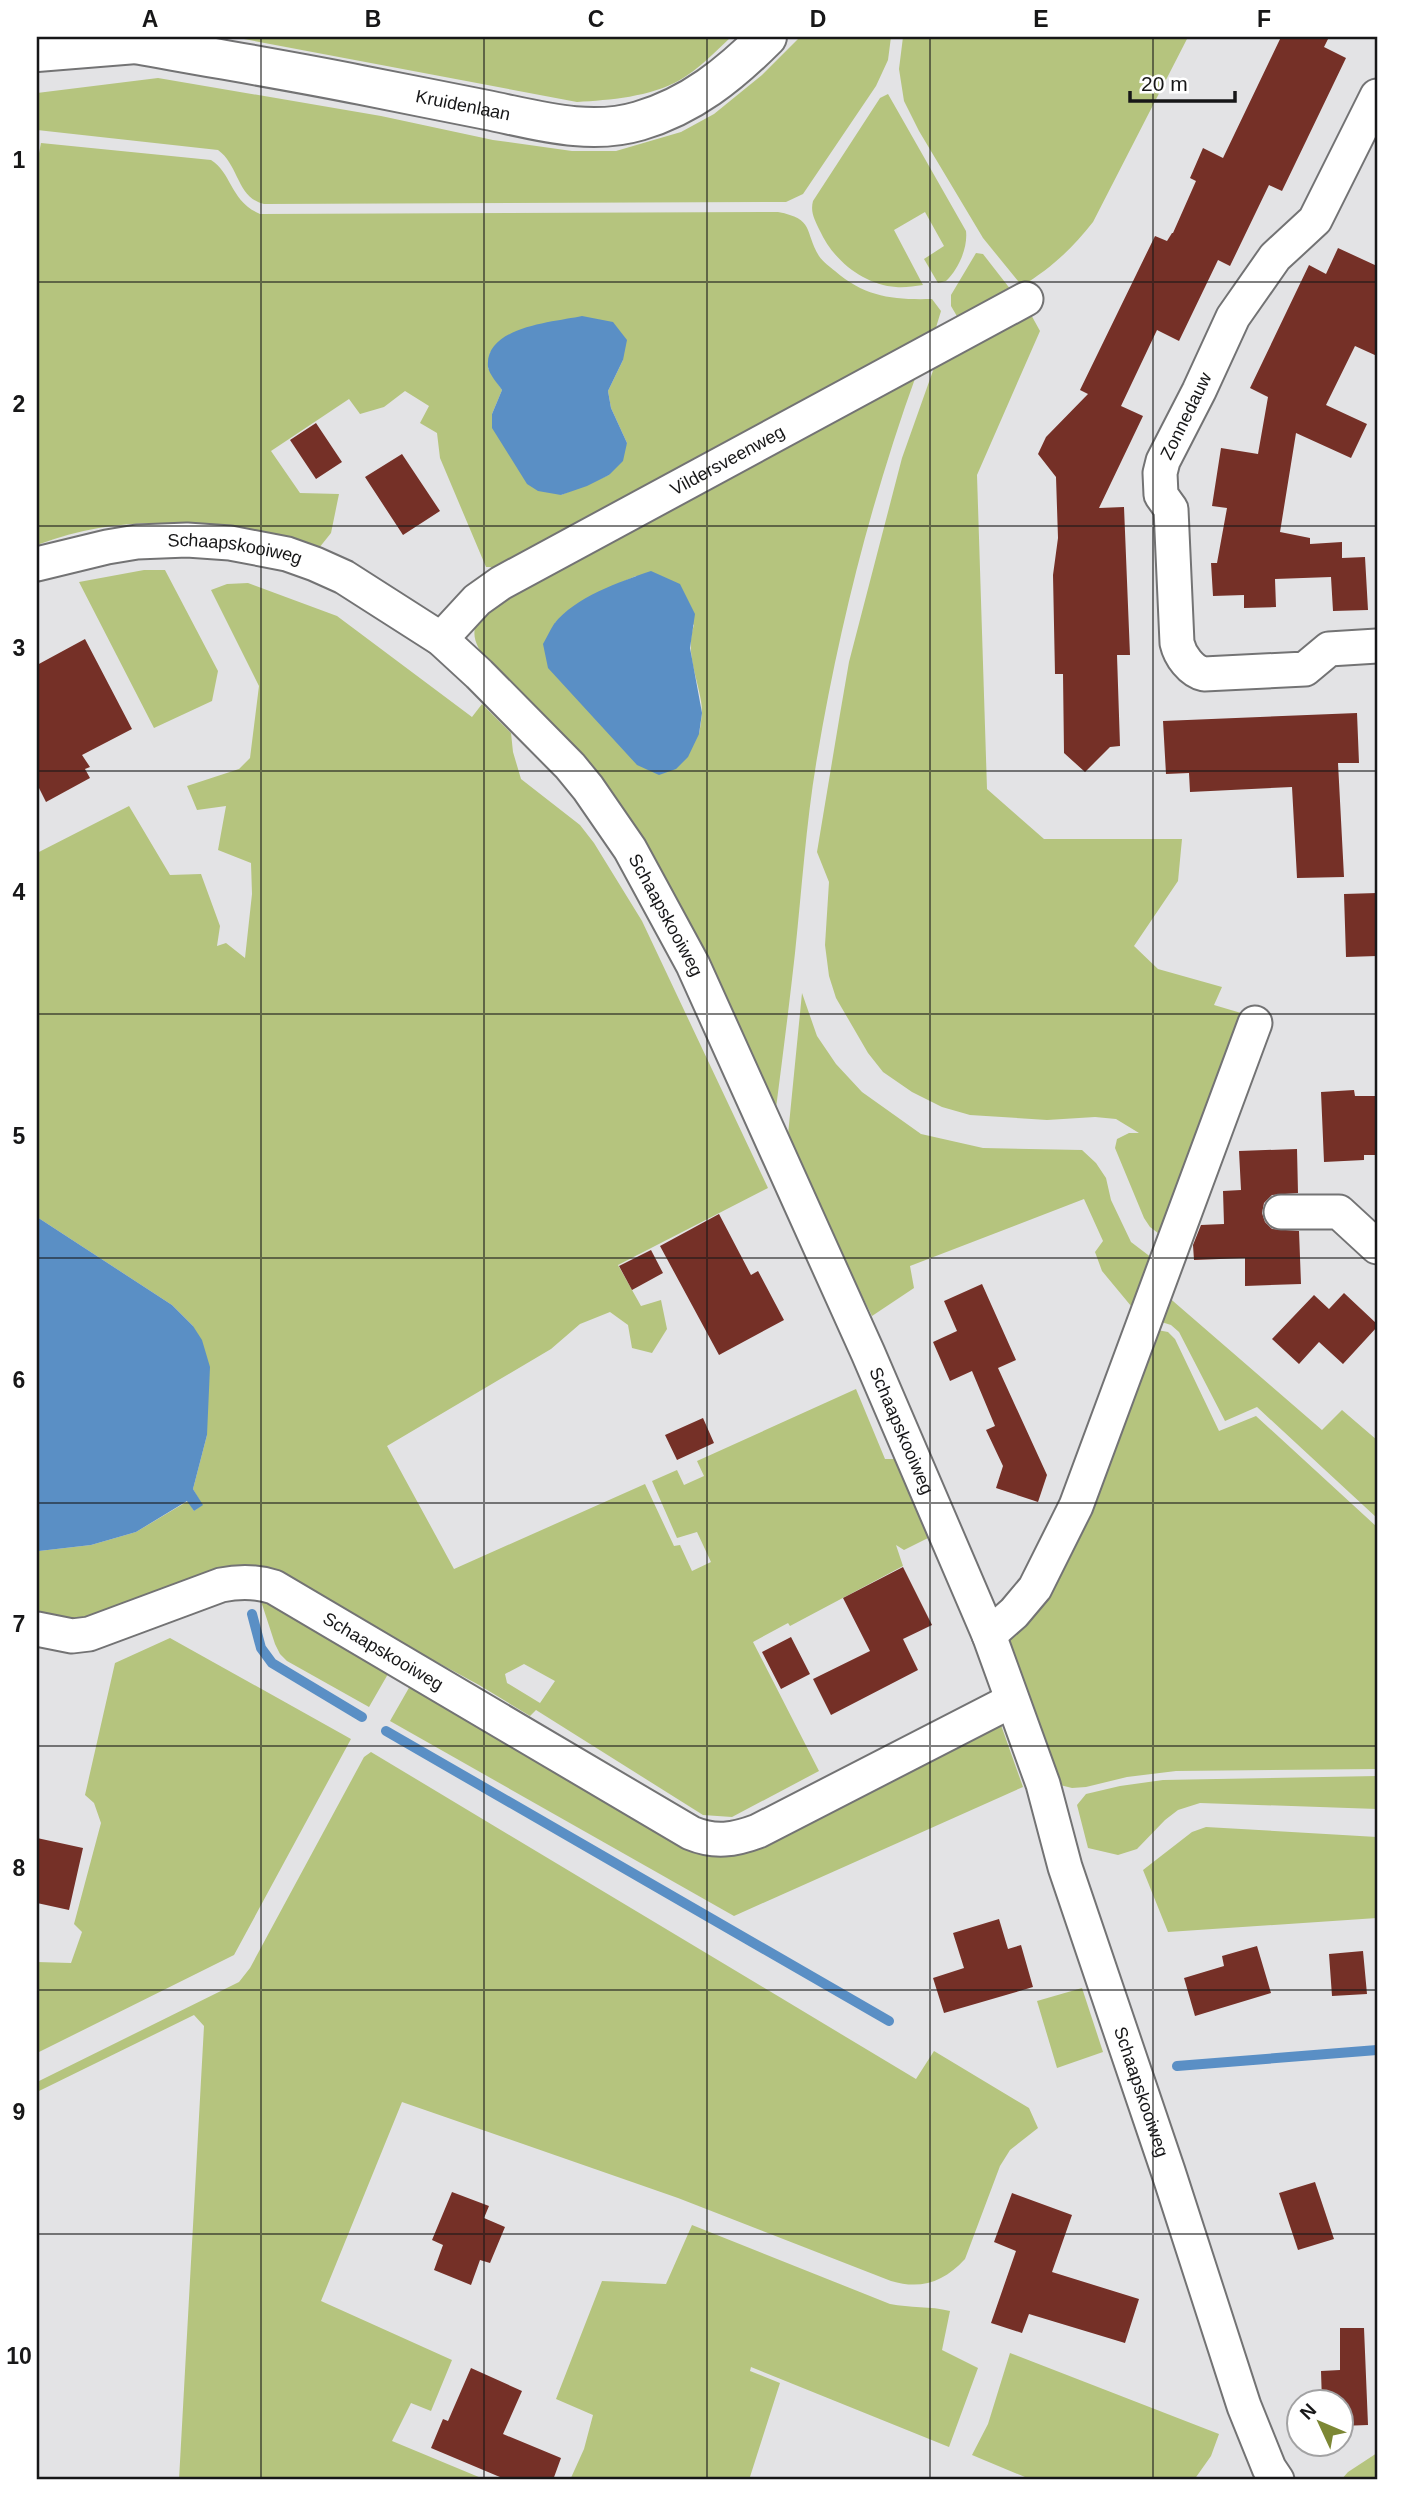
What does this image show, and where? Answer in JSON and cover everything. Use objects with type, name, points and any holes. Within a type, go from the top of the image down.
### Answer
[{"type":"street","name":"Kruidenlaan","points":[[37,52],[126,40],[320,76],[558,125],[599,128],[638,122],[676,107],[711,87],[740,64],[766,37]]},
{"type":"street","name":"Zonnedauw","points":[[1377,96],[1319,214],[1305,231],[1275,257],[1233,317],[1163,461],[1160,473],[1161,495],[1171,509],[1177,643],[1179,650],[1197,673],[1305,669],[1329,649],[1377,646]]},
{"type":"street","name":"Vildersveenweg","points":[[441,639],[477,600],[501,583],[1026,299]]},
{"type":"street","name":"Schaapskooiweg","points":[[37,564],[137,542],[187,540],[249,546],[287,554],[344,577],[441,639],[552,747],[588,788],[630,849],[693,965],[868,1353],[989,1635],[1042,1784],[1065,1867],[1168,2171],[1266,2476]]},
{"type":"street","points":[[989,1635],[1014,1614],[1035,1588],[1076,1506],[1255,1023]]},
{"type":"street","points":[[1281,1212],[1339,1212],[1377,1247]]},
{"type":"street","name":"Schaapskooiweg","points":[[37,1629],[72,1636],[89,1634],[221,1585],[236,1582],[263,1583],[691,1833],[720,1840],[731,1840],[758,1831],[1012,1701]]},
{"type":"green space","points":[[233,37],[731,37],[694,71],[668,86],[630,97],[577,102]]},
{"type":"green space","points":[[800,37],[891,37],[888,60],[876,86],[803,194],[786,202],[264,204],[248,195],[225,156],[218,150],[37,130],[37,93],[158,78],[381,116],[493,140],[572,151],[616,151],[681,132],[714,114],[762,75]]},
{"type":"green space","points":[[903,37],[1188,37],[1093,222],[1060,257],[1022,286],[983,238],[904,101],[899,69]]},
{"type":"green space","points":[[888,94],[966,231],[961,258],[946,281],[938,283],[924,259],[944,246],[925,212],[894,230],[923,285],[902,287],[872,281],[841,261],[826,242],[814,216],[813,201],[880,98]]},
{"type":"green space","points":[[41,143],[211,160],[223,172],[243,202],[260,214],[778,212],[803,222],[821,258],[846,280],[880,295],[932,299],[941,311],[934,334],[507,567],[486,567],[440,458],[437,433],[420,423],[429,406],[405,391],[384,407],[360,414],[349,399],[271,451],[300,493],[339,494],[331,533],[319,548],[212,527],[144,523],[109,526],[37,545],[37,163]],"holes":[[[490,352],[623,360],[608,391],[611,408],[627,443],[609,475],[561,495],[492,414],[502,390],[488,368]]]},
{"type":"green space","points":[[976,253],[983,254],[1011,290],[958,318],[951,306],[951,295]]},
{"type":"green space","points":[[1029,311],[1040,331],[977,475],[987,789],[1044,839],[1182,839],[1178,881],[1134,946],[1158,969],[1222,987],[1214,1005],[1241,1013],[1247,1023],[1166,1239],[1150,1227],[1144,1218],[1115,1148],[1117,1139],[1129,1133],[1139,1133],[1116,1119],[1095,1117],[1047,1120],[970,1115],[942,1107],[912,1092],[883,1072],[868,1053],[836,998],[829,976],[825,945],[829,882],[817,852],[849,662],[902,458],[935,365]]},
{"type":"green space","points":[[917,373],[885,467],[858,563],[826,709],[810,807],[775,1116],[709,963],[651,852],[614,797],[562,738],[489,664],[479,649],[475,630],[485,609]],"holes":[[[636,576],[694,625],[691,644],[702,705],[699,734],[555,623],[584,602]]]},
{"type":"green space","points":[[144,570],[165,570],[218,671],[212,701],[154,728],[79,582]]},
{"type":"green space","points":[[248,583],[337,616],[472,717],[482,704],[511,733],[521,779],[580,825],[642,921],[768,1188],[618,1265],[641,1306],[661,1300],[667,1329],[652,1353],[632,1348],[628,1325],[610,1312],[580,1324],[551,1349],[387,1446],[454,1569],[645,1484],[674,1546],[680,1545],[692,1571],[711,1562],[697,1532],[677,1538],[652,1481],[677,1470],[684,1485],[704,1476],[697,1461],[856,1389],[885,1459],[898,1459],[928,1528],[928,1538],[904,1550],[896,1545],[903,1566],[790,1626],[788,1623],[753,1642],[819,1771],[732,1817],[703,1815],[536,1710],[530,1716],[479,1685],[288,1581],[89,1621],[37,1616],[37,1549],[39,1551],[91,1545],[136,1532],[188,1501],[194,1511],[202,1505],[193,1489],[207,1435],[193,1326],[172,1305],[37,1217],[37,853],[129,806],[170,875],[201,874],[220,926],[217,946],[226,943],[245,958],[252,894],[251,863],[218,850],[226,806],[197,810],[187,786],[239,769],[250,758],[259,686],[211,590],[227,584]],"holes":[[[524,1664],[555,1681],[540,1703],[507,1683],[505,1674]]]},
{"type":"green space","points":[[802,993],[817,1036],[836,1064],[862,1092],[921,1134],[983,1148],[1082,1150],[1096,1163],[1106,1178],[1111,1200],[1131,1242],[1156,1261],[1136,1312],[1102,1271],[1095,1252],[1103,1241],[1084,1199],[910,1266],[914,1288],[872,1316],[787,1145]]},
{"type":"green space","points":[[1166,1295],[1322,1430],[1342,1410],[1377,1440],[1377,1518],[1257,1407],[1225,1421],[1179,1332],[1171,1325],[1155,1320]]},
{"type":"green space","points":[[1152,1329],[1168,1332],[1175,1339],[1219,1431],[1256,1416],[1377,1527],[1377,1769],[1176,1771],[1127,1777],[1086,1787],[1060,1785],[1010,1648],[1010,1638]]},
{"type":"green space","points":[[260,1598],[387,1668],[388,1674],[369,1707],[287,1661],[280,1654]]},
{"type":"green space","points":[[170,1638],[351,1739],[234,1955],[37,2053],[37,1962],[71,1963],[82,1932],[74,1924],[101,1823],[94,1803],[85,1795],[115,1663]]},
{"type":"green space","points":[[410,1686],[751,1848],[1001,1725],[1023,1787],[734,1916],[390,1721]]},
{"type":"green space","points":[[371,1752],[916,2079],[934,2051],[1029,2108],[1038,2128],[1010,2150],[1000,2166],[965,2259],[949,2273],[931,2282],[912,2285],[891,2281],[678,2198],[402,2102],[321,2301],[452,2360],[431,2411],[411,2403],[392,2441],[486,2480],[179,2480],[204,2026],[194,2015],[37,2092],[37,2082],[239,1982],[250,1968],[364,1757]]},
{"type":"green space","points":[[1377,1776],[1377,1809],[1200,1803],[1178,1810],[1137,1849],[1118,1855],[1088,1848],[1077,1805],[1086,1794],[1163,1780]]},
{"type":"green space","points":[[1206,1827],[1377,1837],[1377,1918],[1168,1932],[1143,1870],[1192,1832]]},
{"type":"green space","points":[[1082,1988],[1103,2052],[1057,2068],[1037,2001]]},
{"type":"green space","points":[[692,2225],[890,2304],[950,2311],[942,2350],[978,2368],[949,2447],[751,2367],[750,2371],[780,2383],[749,2480],[570,2480],[584,2449],[593,2415],[556,2399],[602,2281],[666,2284]]},
{"type":"green space","points":[[1010,2353],[1219,2434],[1211,2456],[1194,2480],[1032,2480],[972,2455],[988,2424]]},
{"type":"green space","points":[[1377,2453],[1377,2480],[1341,2480],[1348,2472]]},
{"type":"water","points":[[582,316],[613,322],[627,340],[623,360],[608,391],[611,408],[627,443],[623,461],[609,475],[587,486],[561,495],[538,491],[527,484],[492,428],[492,414],[502,390],[488,367],[490,353],[497,343],[523,328]]},
{"type":"water","points":[[651,571],[680,584],[695,614],[690,648],[702,713],[699,734],[688,757],[676,769],[659,775],[637,765],[548,668],[543,644],[563,614],[585,598]]},
{"type":"water","points":[[37,1217],[172,1305],[193,1326],[202,1340],[210,1367],[207,1435],[193,1489],[203,1505],[194,1511],[187,1501],[136,1532],[91,1545],[39,1551],[37,1549]]},
{"type":"building","points":[[1281,37],[1329,37],[1324,47],[1346,58],[1282,191],[1269,185],[1230,266],[1218,260],[1179,341],[1157,330],[1121,406],[1143,416],[1099,508],[1124,507],[1130,655],[1117,655],[1120,746],[1110,747],[1085,772],[1064,753],[1063,674],[1055,674],[1053,575],[1058,538],[1056,477],[1038,454],[1046,437],[1088,394],[1080,390],[1155,236],[1167,241],[1173,233],[1196,181],[1190,178],[1203,148],[1223,158]]},
{"type":"building","points":[[1338,248],[1377,266],[1377,356],[1355,346],[1326,405],[1367,424],[1351,458],[1296,433],[1280,532],[1310,538],[1310,544],[1342,542],[1342,558],[1365,557],[1368,610],[1333,611],[1331,577],[1275,579],[1276,607],[1244,608],[1244,595],[1213,596],[1211,563],[1217,563],[1227,508],[1212,506],[1221,448],[1258,454],[1268,397],[1250,388],[1309,265],[1326,274]]},
{"type":"building","points":[[316,423],[342,462],[316,479],[290,440]]},
{"type":"building","points":[[402,454],[440,511],[403,535],[365,477]]},
{"type":"building","points":[[85,639],[132,729],[82,755],[90,767],[85,769],[90,778],[46,802],[37,784],[37,665]]},
{"type":"building","points":[[1357,713],[1359,763],[1338,763],[1344,877],[1297,878],[1292,787],[1190,792],[1189,773],[1166,774],[1163,721]]},
{"type":"building","points":[[1377,893],[1377,956],[1346,957],[1344,894]]},
{"type":"building","points":[[1354,1090],[1355,1096],[1377,1096],[1377,1155],[1364,1155],[1364,1160],[1324,1162],[1321,1092]]},
{"type":"building","points":[[1297,1149],[1298,1193],[1272,1195],[1264,1203],[1262,1213],[1265,1222],[1272,1229],[1299,1231],[1301,1284],[1245,1286],[1245,1258],[1194,1260],[1193,1245],[1201,1225],[1224,1224],[1223,1191],[1241,1190],[1239,1151]]},
{"type":"building","points":[[719,1214],[751,1275],[758,1271],[784,1320],[719,1355],[660,1246]]},
{"type":"building","points":[[651,1250],[663,1273],[632,1290],[619,1266]]},
{"type":"building","points":[[982,1284],[1016,1360],[998,1368],[1047,1475],[1038,1502],[996,1488],[1003,1466],[986,1430],[995,1426],[972,1371],[950,1381],[933,1342],[957,1331],[944,1301]]},
{"type":"building","points":[[1344,1293],[1377,1327],[1343,1364],[1319,1342],[1299,1364],[1272,1339],[1314,1295],[1329,1309]]},
{"type":"building","points":[[703,1418],[714,1443],[677,1460],[665,1435]]},
{"type":"building","points":[[903,1567],[932,1625],[903,1639],[918,1670],[831,1715],[813,1679],[870,1651],[843,1598]]},
{"type":"building","points":[[791,1637],[810,1674],[781,1689],[762,1652]]},
{"type":"building","points":[[37,1838],[83,1848],[69,1910],[37,1903]]},
{"type":"building","points":[[999,1919],[1008,1949],[1021,1945],[1033,1987],[944,2013],[933,1978],[964,1968],[953,1933]]},
{"type":"building","points":[[1257,1946],[1271,1993],[1195,2016],[1184,1978],[1224,1966],[1222,1956]]},
{"type":"building","points":[[1363,1951],[1367,1994],[1332,1996],[1329,1954]]},
{"type":"building","points":[[1315,2182],[1334,2239],[1298,2250],[1279,2193]]},
{"type":"building","points":[[452,2192],[489,2206],[484,2218],[505,2227],[490,2263],[480,2260],[471,2285],[434,2270],[443,2245],[432,2240]]},
{"type":"building","points":[[1012,2193],[1072,2215],[1052,2272],[1139,2299],[1125,2343],[1029,2314],[1022,2333],[991,2323],[1016,2251],[994,2242]]},
{"type":"building","points":[[1340,2328],[1364,2328],[1368,2425],[1354,2426],[1354,2388],[1322,2388],[1321,2371],[1340,2370]]},
{"type":"building","points":[[471,2368],[522,2391],[503,2434],[561,2458],[553,2480],[507,2480],[431,2448],[443,2419],[448,2421]]},
{"type":"waterway","points":[[252,1614],[261,1648],[272,1663],[362,1717]]},
{"type":"waterway","points":[[386,1731],[889,2021]]},
{"type":"waterway","points":[[1177,2066],[1377,2050]]}]
